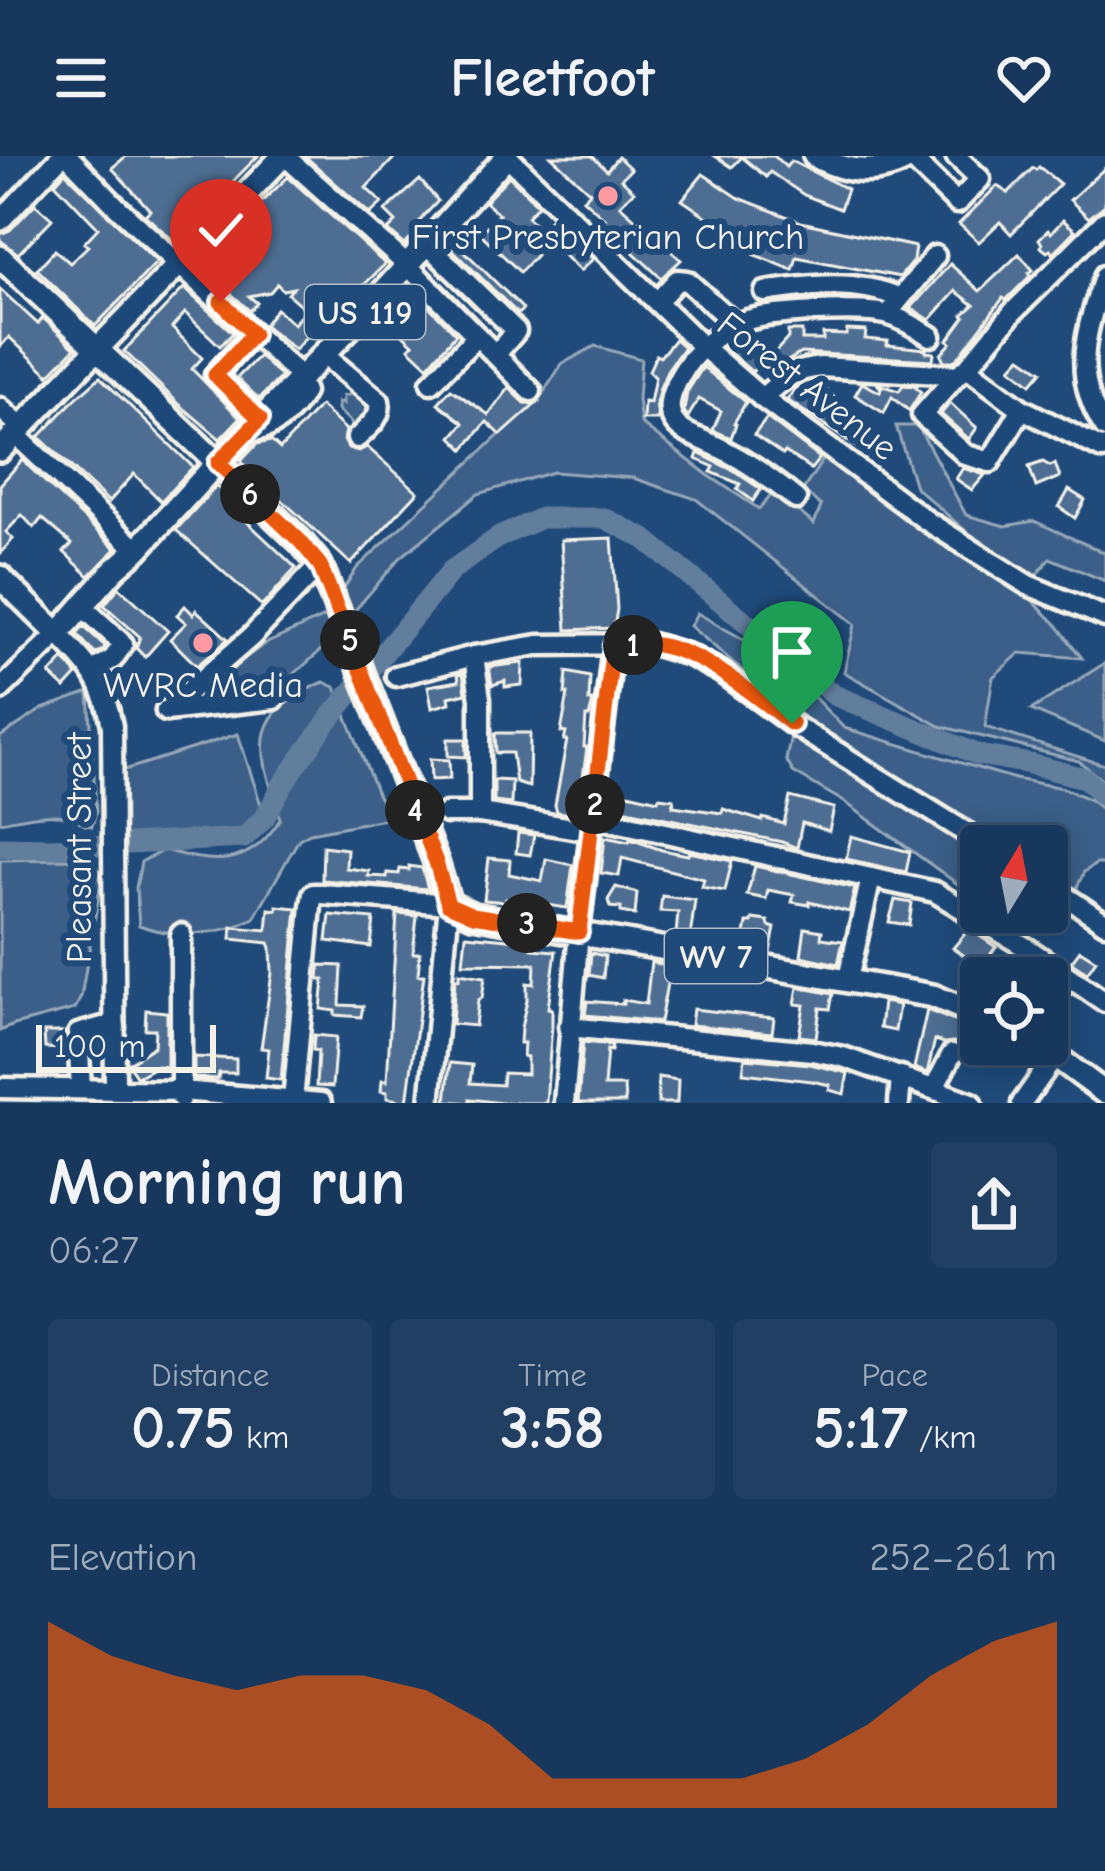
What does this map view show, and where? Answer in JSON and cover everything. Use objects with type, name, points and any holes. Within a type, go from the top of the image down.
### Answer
[{"type":"main road","points":[[12,437],[284,156]]},
{"type":"main road","name":"US 119","points":[[58,634],[507,156]]},
{"type":"main road","points":[[815,156],[853,171],[877,172],[912,157]]},
{"type":"main road","points":[[0,257],[320,565],[436,862],[448,904]]},
{"type":"main road","name":"Pleasant Street","points":[[0,578],[58,634]]},
{"type":"main road","name":"WV 7","points":[[448,904],[473,915],[848,979],[933,996],[960,1007]]},
{"type":"main road","points":[[1068,1064],[1105,1093]]},
{"type":"street","points":[[284,156],[407,266],[531,392]]},
{"type":"street","name":"Forest Avenue","points":[[507,156],[703,347],[762,398],[944,532],[1028,585],[1105,616]]},
{"type":"street","points":[[912,157],[957,202],[980,179],[956,156]]},
{"type":"street","points":[[0,221],[53,159],[115,205],[301,380]]},
{"type":"street","points":[[1022,409],[990,462],[966,455],[922,415],[1013,312],[1105,221]]},
{"type":"street","points":[[427,244],[516,332],[496,355]]},
{"type":"street","points":[[888,315],[935,256]]},
{"type":"street","points":[[1105,275],[1086,331],[1084,373],[1095,412],[1105,428]]},
{"type":"street","points":[[657,302],[677,280],[687,281],[736,325]]},
{"type":"street","points":[[765,292],[822,283],[884,291],[900,298]]},
{"type":"street","points":[[796,499],[741,457],[681,430],[670,416],[669,404],[689,361],[736,325],[763,316],[888,315],[931,336]]},
{"type":"street","points":[[253,334],[215,375],[255,424]]},
{"type":"street","points":[[430,382],[476,336]]},
{"type":"street","points":[[324,355],[354,381],[358,394],[377,414],[357,438]]},
{"type":"street","points":[[762,398],[800,369],[962,371],[1022,409],[1105,447]]},
{"type":"street","points":[[0,408],[12,437],[137,550]]},
{"type":"street","points":[[274,699],[166,711],[251,637],[320,565]]},
{"type":"street","points":[[82,606],[123,644],[113,659],[93,673]]},
{"type":"street","points":[[0,690],[58,634]]},
{"type":"street","name":"Pleasant Street","points":[[58,634],[93,673],[107,698],[112,726],[115,1089]]},
{"type":"street","points":[[396,676],[538,645],[652,644],[721,672],[792,724],[960,829]]},
{"type":"street","points":[[564,1103],[613,645]]},
{"type":"street","points":[[474,656],[480,699],[479,813]]},
{"type":"street","points":[[446,813],[592,824],[935,892],[1105,1002]]},
{"type":"street","points":[[848,979],[872,878]]},
{"type":"street","points":[[293,1101],[313,894],[448,904],[430,1103]]},
{"type":"street","points":[[1068,898],[1105,923]]},
{"type":"street","points":[[181,934],[181,1097]]},
{"type":"street","points":[[81,1089],[78,1034],[115,1027]]},
{"type":"street","points":[[569,1027],[812,1051],[843,1057],[972,1103]]},
{"type":"street","points":[[934,1088],[952,1054]]},
{"type":"street","points":[[1022,1103],[1040,1065]]},
{"type":"street","points":[[899,1103],[901,1076]]},
{"type":"street","points":[[0,1088],[39,1096],[115,1089],[321,1103]]},
{"type":"shaded area","points":[[595,346],[641,359],[641,424],[759,509],[774,492],[814,524],[821,506],[803,490],[828,452],[958,553],[973,537],[915,487],[896,426],[918,426],[966,515],[1005,526],[1034,521],[1105,553],[1105,581],[1050,558],[1024,592],[1082,658],[1020,653],[993,677],[985,727],[1105,765],[1105,783],[1079,761],[940,726],[844,672],[855,624],[696,499],[633,478],[553,472],[478,494],[400,558],[318,653],[275,691],[230,696],[229,669],[265,644],[326,616],[357,568],[542,395],[562,364]]},
{"type":"shaded area","points":[[354,394],[370,411],[358,429],[338,410],[343,396]]},
{"type":"shaded area","points":[[697,613],[776,658],[844,728],[1015,779],[1063,788],[1091,800],[1105,813],[1105,864],[1084,872],[1068,907],[1068,825],[960,825],[960,886],[846,803],[793,772],[786,760],[795,715],[690,626]]},
{"type":"shaded area","points":[[1105,663],[1105,741],[1031,710]]},
{"type":"shaded area","points":[[324,682],[335,687],[386,807],[385,819],[299,839],[254,918],[241,924],[183,934],[139,925],[136,888],[141,862],[164,850],[214,860],[229,858],[256,847],[268,835],[280,819],[264,754],[269,722],[280,708]]},
{"type":"shaded area","points":[[89,692],[96,811],[92,826],[55,815],[0,822],[0,737],[42,709]]},
{"type":"shaded area","points":[[238,734],[265,817],[244,838],[122,840],[121,771]]},
{"type":"shaded area","points":[[73,859],[97,868],[101,881],[81,997],[75,1009],[0,1031],[0,860]]},
{"type":"building","points":[[126,156],[258,156],[174,241],[145,215],[150,210],[112,168]]},
{"type":"building","points":[[305,156],[396,156],[366,188],[382,203],[370,214]]},
{"type":"building","name":"First Presbyterian Church","points":[[551,156],[592,156],[607,170],[618,157],[631,169],[621,179],[634,191],[620,205],[681,260],[661,278],[598,226],[605,219],[583,199],[590,192]]},
{"type":"building","points":[[715,156],[774,156],[786,167],[791,161],[847,189],[840,209],[804,195],[770,172],[766,177],[742,157],[732,167]]},
{"type":"building","points":[[1039,167],[1060,184],[1011,234],[1000,222],[979,242],[959,224],[997,186],[1008,193]]},
{"type":"building","points":[[1105,168],[1105,205],[1089,218],[1070,200]]},
{"type":"building","points":[[65,172],[157,262],[95,326],[37,269],[55,250],[70,263],[98,228],[55,183]]},
{"type":"building","points":[[703,174],[739,198],[801,222],[915,247],[913,261],[900,277],[797,257],[793,270],[755,255],[759,243],[725,229],[682,200]]},
{"type":"building","points":[[509,176],[538,205],[527,217],[536,225],[521,241],[536,255],[520,272],[480,233],[499,214],[485,202]]},
{"type":"building","points":[[288,177],[385,264],[356,293],[353,290],[343,310],[324,326],[319,322],[295,350],[264,325],[276,309],[294,324],[305,309],[288,294],[293,288],[283,290],[277,284],[270,292],[249,296],[257,303],[250,311],[202,267],[235,227]]},
{"type":"building","points":[[420,180],[438,201],[405,245],[388,230],[396,222],[385,211]]},
{"type":"building","points":[[35,204],[52,219],[18,254],[0,240],[0,234]]},
{"type":"building","points":[[551,218],[593,259],[580,271],[538,231]]},
{"type":"building","points":[[1063,220],[1075,230],[1053,253],[1047,252],[1039,239]]},
{"type":"building","points":[[457,244],[523,309],[518,314],[452,249]]},
{"type":"building","points":[[1019,254],[1033,270],[1031,275],[1003,298],[958,358],[944,361],[941,354],[951,343],[948,340],[974,305],[956,291],[930,320],[911,308],[950,264],[980,291]]},
{"type":"building","points":[[409,286],[456,334],[428,366],[382,315]]},
{"type":"building","points":[[184,288],[233,333],[220,346],[185,313],[172,328],[202,358],[192,369],[240,418],[220,439],[124,351]]},
{"type":"building","points":[[0,289],[38,324],[43,318],[75,348],[49,375],[9,337],[0,347]]},
{"type":"building","points":[[847,330],[866,331],[865,339],[888,341],[887,345],[926,349],[934,353],[933,360],[801,353],[779,366],[770,358],[788,338],[788,331],[802,331],[802,340],[823,340],[823,334],[846,335]]},
{"type":"building","points":[[744,336],[754,346],[748,350],[763,361],[752,372],[724,348]]},
{"type":"building","points":[[675,339],[684,347],[660,388],[658,420],[643,420],[644,402],[650,403],[655,377],[649,371],[656,355],[660,357]]},
{"type":"building","points":[[259,356],[281,377],[259,399],[237,378]]},
{"type":"building","points":[[1021,357],[1042,371],[1031,384],[1011,368]]},
{"type":"building","points":[[703,367],[746,402],[731,438],[713,430],[721,411],[699,399],[688,417],[684,411],[687,392]]},
{"type":"building","points":[[100,377],[193,467],[161,501],[134,474],[109,502],[39,437]]},
{"type":"building","points":[[862,383],[880,392],[877,384],[899,391],[903,385],[914,386],[921,392],[909,411],[892,397],[884,413],[855,395]]},
{"type":"building","points":[[802,385],[821,396],[826,390],[838,401],[835,405],[870,428],[866,433],[886,444],[875,459],[787,400]]},
{"type":"building","points":[[509,388],[526,404],[537,403],[501,435],[487,422],[464,449],[452,437],[464,423],[438,403],[451,389],[489,415]]},
{"type":"building","points":[[950,403],[977,428],[969,439],[941,414]]},
{"type":"building","points":[[320,406],[346,430],[348,448],[367,447],[418,492],[351,564],[242,463],[257,444],[271,441],[280,449]]},
{"type":"building","points":[[767,418],[820,458],[811,469],[754,435]]},
{"type":"building","points":[[698,453],[761,489],[753,501],[737,489],[740,484],[711,472],[714,467],[696,459]]},
{"type":"building","points":[[22,460],[116,549],[89,576],[64,552],[72,544],[42,518],[34,528],[22,515],[6,532],[13,539],[0,554],[0,485]]},
{"type":"building","points":[[1055,464],[1060,477],[1036,487],[1029,467]]},
{"type":"building","points":[[963,468],[985,475],[972,490],[956,479]]},
{"type":"building","points":[[216,486],[296,568],[262,606],[176,530]]},
{"type":"building","points":[[1069,490],[1085,500],[1075,518],[1059,507]]},
{"type":"building","points":[[612,538],[614,628],[567,630],[561,540]]},
{"type":"building","points":[[119,587],[168,631],[145,657],[136,648],[140,637],[104,605]]},
{"type":"building","name":"WVRC Media","points":[[185,606],[228,639],[197,666],[170,639],[186,623],[177,615]]},
{"type":"building","points":[[84,627],[104,649],[95,654],[77,634]]},
{"type":"building","points":[[64,659],[77,675],[65,688],[50,674]]},
{"type":"building","points":[[523,663],[522,685],[505,687],[505,681],[492,685],[489,667]]},
{"type":"building","points":[[567,672],[590,677],[589,701],[593,701],[586,717],[578,815],[557,812],[555,805],[567,740],[561,732]]},
{"type":"building","points":[[463,673],[466,693],[432,708],[428,686],[459,681],[458,674]]},
{"type":"building","points":[[495,733],[530,733],[529,787],[516,783],[512,753],[496,753]]},
{"type":"building","points":[[448,739],[466,739],[466,757],[448,756]]},
{"type":"building","points":[[430,759],[449,760],[450,779],[431,780]]},
{"type":"building","points":[[494,780],[512,781],[511,804],[494,802]]},
{"type":"building","points":[[611,789],[674,799],[673,806],[722,813],[723,809],[784,824],[790,797],[834,808],[829,831],[802,823],[797,848],[608,806]]},
{"type":"building","points":[[518,833],[534,835],[530,855],[516,853]]},
{"type":"building","points":[[851,836],[910,852],[906,872],[846,859]]},
{"type":"building","points":[[605,837],[732,861],[725,891],[702,887],[704,879],[622,858],[619,876],[601,873]]},
{"type":"building","points":[[323,846],[347,849],[346,868],[369,871],[368,876],[387,877],[409,866],[422,868],[428,889],[322,880]]},
{"type":"building","points":[[489,858],[510,860],[509,874],[542,881],[546,859],[573,865],[567,908],[484,900]]},
{"type":"building","points":[[755,866],[855,888],[849,912],[792,902],[794,895],[768,890],[766,899],[747,895]]},
{"type":"building","points":[[616,887],[637,893],[635,915],[610,907],[608,900]]},
{"type":"building","points":[[662,896],[695,900],[690,938],[676,935],[678,912],[660,911]]},
{"type":"building","points":[[895,900],[912,903],[909,925],[889,922]]},
{"type":"building","points":[[277,906],[297,908],[281,1080],[266,1078],[269,1049],[261,1048],[271,948],[269,943],[231,939],[232,927],[267,930],[269,909],[277,910]]},
{"type":"building","points":[[397,914],[417,916],[413,953],[420,953],[418,975],[424,975],[407,1102],[387,1098],[387,1092],[381,1091],[382,1080],[387,1081]]},
{"type":"building","points":[[330,915],[374,919],[371,947],[327,941]]},
{"type":"building","points":[[768,921],[775,928],[770,952],[743,947],[747,923]]},
{"type":"building","points":[[805,928],[822,931],[821,938],[843,941],[838,964],[801,956]]},
{"type":"building","points":[[966,933],[975,933],[996,947],[988,957],[966,957],[953,948]]},
{"type":"building","points":[[466,935],[527,941],[532,949],[556,951],[548,1008],[552,1009],[552,1025],[546,1103],[446,1101],[450,1063],[472,1065],[470,1083],[502,1085],[503,1073],[527,1074],[521,1028],[527,983],[534,984],[535,964],[463,963]]},
{"type":"building","points":[[1080,950],[1096,960],[1087,973],[1071,962]]},
{"type":"building","points":[[591,953],[605,956],[603,978],[589,975]]},
{"type":"building","points":[[651,962],[670,967],[660,1022],[585,1015],[587,1001],[646,1004]]},
{"type":"building","points":[[320,965],[342,966],[340,1005],[363,1006],[361,1017],[321,1009],[324,980],[319,980]]},
{"type":"building","points":[[459,973],[485,977],[475,1026],[452,1024]]},
{"type":"building","points":[[798,987],[833,994],[830,1009],[820,1008],[816,1038],[799,1036],[804,1005],[795,1004]]},
{"type":"building","points":[[883,1002],[899,1005],[895,1031],[880,1028]]},
{"type":"building","points":[[693,1009],[774,1018],[772,1033],[691,1025]]},
{"type":"building","points":[[146,1010],[167,1012],[167,1067],[157,1066],[137,1077],[128,1064],[154,1046],[155,1029],[145,1029]]},
{"type":"building","points":[[927,1010],[960,1023],[957,1042],[935,1040],[927,1073],[914,1068]]},
{"type":"building","points":[[44,1032],[65,1032],[65,1049],[45,1048]]},
{"type":"building","points":[[314,1035],[336,1037],[332,1087],[316,1086]]},
{"type":"building","points":[[583,1042],[612,1045],[607,1050],[604,1086],[624,1086],[625,1103],[578,1103]]},
{"type":"building","points":[[194,1057],[236,1059],[236,1073],[219,1073],[218,1079],[194,1078]]},
{"type":"building","points":[[745,1058],[848,1073],[844,1094],[812,1081],[743,1073]]},
{"type":"building","points":[[658,1077],[678,1080],[677,1103],[658,1103]]},
{"type":"waterway","points":[[0,847],[244,838],[265,817],[327,722],[452,570],[499,537],[541,518],[604,518],[645,539],[834,695],[979,755],[1084,778],[1105,797]]},
{"type":"place","name":"First Presbyterian Church","points":[[608,196]]},
{"type":"place","name":"WVRC Media","points":[[203,643]]},
{"type":"route","points":[[221,302],[253,334],[215,375],[260,419],[218,463],[320,565],[436,862],[448,904],[473,915],[579,932],[613,645],[652,644],[689,656],[721,672],[792,724]]}]
